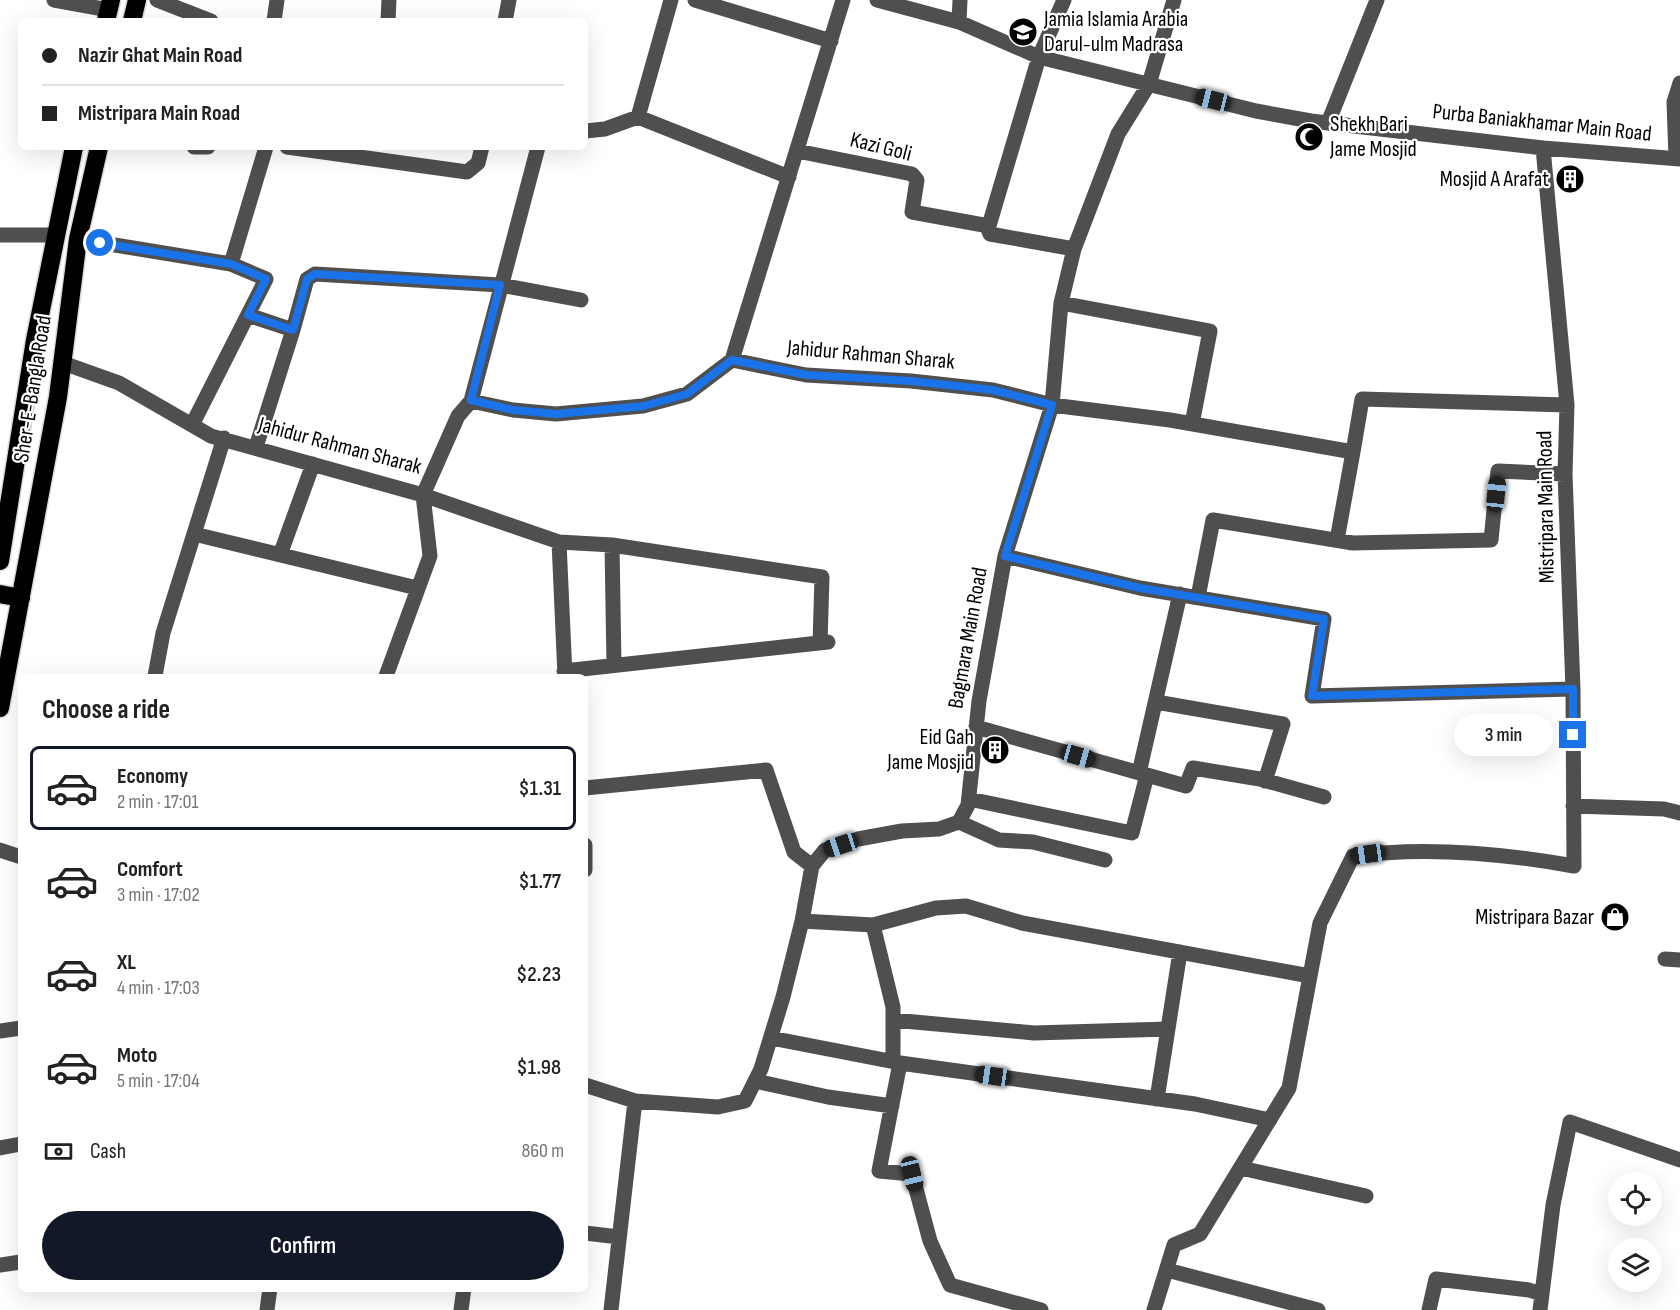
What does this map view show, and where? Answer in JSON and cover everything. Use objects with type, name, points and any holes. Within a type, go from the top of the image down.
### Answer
[{"type":"highway","points":[[133,18],[137,0]]},
{"type":"highway","name":"Sher-E-Bangla Road","points":[[0,561],[27,393],[73,150]]},
{"type":"highway","name":"Sher-E-Bangla Road","points":[[0,708],[58,397],[78,239],[98,150]]},
{"type":"highway","points":[[27,393],[58,397]]},
{"type":"highway","points":[[0,594],[21,598]]},
{"type":"street","points":[[54,0],[109,10]]},
{"type":"street","points":[[157,0],[203,18]]},
{"type":"street","points":[[274,18],[277,0]]},
{"type":"street","points":[[388,18],[389,0]]},
{"type":"street","points":[[506,18],[509,0]]},
{"type":"street","points":[[638,117],[671,0]]},
{"type":"street","points":[[695,0],[831,41]]},
{"type":"street","points":[[537,150],[471,400],[513,410],[556,414],[644,406],[687,394],[732,360],[843,0]]},
{"type":"street","name":"Purba Baniakhamar Main Road","points":[[877,0],[959,22],[1039,57],[1256,111],[1328,123],[1543,148],[1678,158]]},
{"type":"street","points":[[959,22],[960,0]]},
{"type":"street","points":[[1064,0],[1039,57],[989,226],[990,234],[1074,249]]},
{"type":"street","name":"Bagmara Main Road","points":[[959,822],[969,799],[976,727],[1005,556],[1052,405],[1061,303],[1074,249],[1118,134],[1149,84],[1174,0]]},
{"type":"street","points":[[1328,123],[1377,0]]},
{"type":"street","points":[[1678,158],[1674,102],[1680,83]]},
{"type":"street","points":[[588,131],[605,129],[638,117],[789,177]]},
{"type":"street","name":"Mistripara Main Road","points":[[1310,976],[1320,923],[1353,856],[1384,852],[1455,852],[1516,856],[1574,867],[1573,689],[1565,474],[1566,405],[1543,148]]},
{"type":"street","points":[[231,264],[265,150]]},
{"type":"street","points":[[309,150],[467,172],[478,163],[481,150]]},
{"type":"street","name":"Kazi Goli","points":[[797,151],[912,174],[917,180],[912,212],[989,226]]},
{"type":"street","points":[[0,235],[56,235]]},
{"type":"street","points":[[78,239],[231,264],[266,279],[192,425]]},
{"type":"street","points":[[256,447],[307,279],[315,274],[500,285],[581,300]]},
{"type":"street","points":[[1061,303],[1210,331],[1192,424]]},
{"type":"street","points":[[248,315],[293,330]]},
{"type":"street","name":"Jahidur Rahman Sharak","points":[[732,360],[807,375],[911,381],[993,390],[1052,405],[1192,424],[1353,452]]},
{"type":"street","name":"Jahidur Rahman Sharak","points":[[63,363],[119,383],[211,436],[423,495],[458,416],[471,400]]},
{"type":"street","points":[[1337,540],[1362,399],[1566,405]]},
{"type":"street","points":[[155,674],[163,633],[224,438]]},
{"type":"street","points":[[280,555],[313,464]]},
{"type":"street","points":[[1198,597],[1213,520],[1353,543],[1491,540],[1498,471],[1565,474]]},
{"type":"street","points":[[387,674],[429,556],[423,495],[559,542],[612,545],[822,578],[824,643],[614,665],[564,674],[559,542]]},
{"type":"street","points":[[194,534],[417,588]]},
{"type":"street","points":[[612,545],[614,665]]},
{"type":"street","points":[[1005,556],[1140,588],[1324,619],[1312,696],[1573,689]]},
{"type":"street","points":[[969,799],[1132,833],[1156,702],[1180,594]]},
{"type":"street","points":[[1156,702],[1283,724],[1265,781]]},
{"type":"street","points":[[976,727],[1186,786],[1192,768],[1265,781],[1324,797]]},
{"type":"street","points":[[588,788],[766,770],[794,852],[812,866]]},
{"type":"street","points":[[1573,806],[1664,809],[1680,813]]},
{"type":"street","points":[[588,1086],[635,1101],[718,1107],[745,1101],[771,1038],[802,921],[812,866],[825,850],[858,839],[902,831],[939,829],[959,822],[999,840],[1033,842],[1105,860]]},
{"type":"street","points":[[0,850],[18,856]]},
{"type":"street","points":[[802,921],[873,925],[936,908],[966,906],[1022,923],[1310,976],[1289,1088],[1200,1234],[1174,1245],[1154,1310]]},
{"type":"street","points":[[873,925],[893,1007],[896,1062],[892,1106],[879,1171],[912,1174],[930,1241],[950,1285],[1041,1310]]},
{"type":"street","points":[[1157,1099],[1180,952]]},
{"type":"street","points":[[893,1020],[1034,1032],[1168,1029]]},
{"type":"street","points":[[0,1031],[18,1028]]},
{"type":"street","points":[[771,1038],[896,1062],[1157,1099],[1270,1120]]},
{"type":"street","points":[[755,1081],[828,1097],[892,1106]]},
{"type":"street","points":[[610,1310],[635,1101]]},
{"type":"street","points":[[1540,1302],[1553,1205],[1570,1122],[1680,1160]]},
{"type":"street","points":[[0,1148],[18,1145]]},
{"type":"street","points":[[1241,1167],[1366,1196]]},
{"type":"street","points":[[588,1233],[619,1238]]},
{"type":"street","points":[[0,1265],[18,1262]]},
{"type":"street","points":[[1167,1270],[1318,1310]]},
{"type":"street","points":[[1429,1310],[1436,1279],[1529,1290],[1540,1302]]},
{"type":"street","points":[[267,1310],[269,1292]]},
{"type":"street","points":[[461,1310],[464,1292]]},
{"type":"place","name":"Jamia Islamia Arabia Darul-ulm Madrasa","points":[[1023,32]]},
{"type":"place","name":"Shekh Bari Jame Mosjid","points":[[1309,137]]},
{"type":"place","name":"Mosjid A Arafat","points":[[1570,179]]},
{"type":"place","name":"Eid Gah Jame Mosjid","points":[[995,750]]},
{"type":"place","name":"Mistripara Bazar","points":[[1615,917]]},
{"type":"route","points":[[100,243],[231,264],[266,279],[248,315],[293,330],[307,279],[315,274],[500,285],[471,400],[513,410],[556,414],[644,406],[687,394],[732,360],[807,375],[911,381],[993,390],[1052,405],[1005,556],[1140,588],[1324,619],[1312,696],[1573,689],[1573,735]]}]
